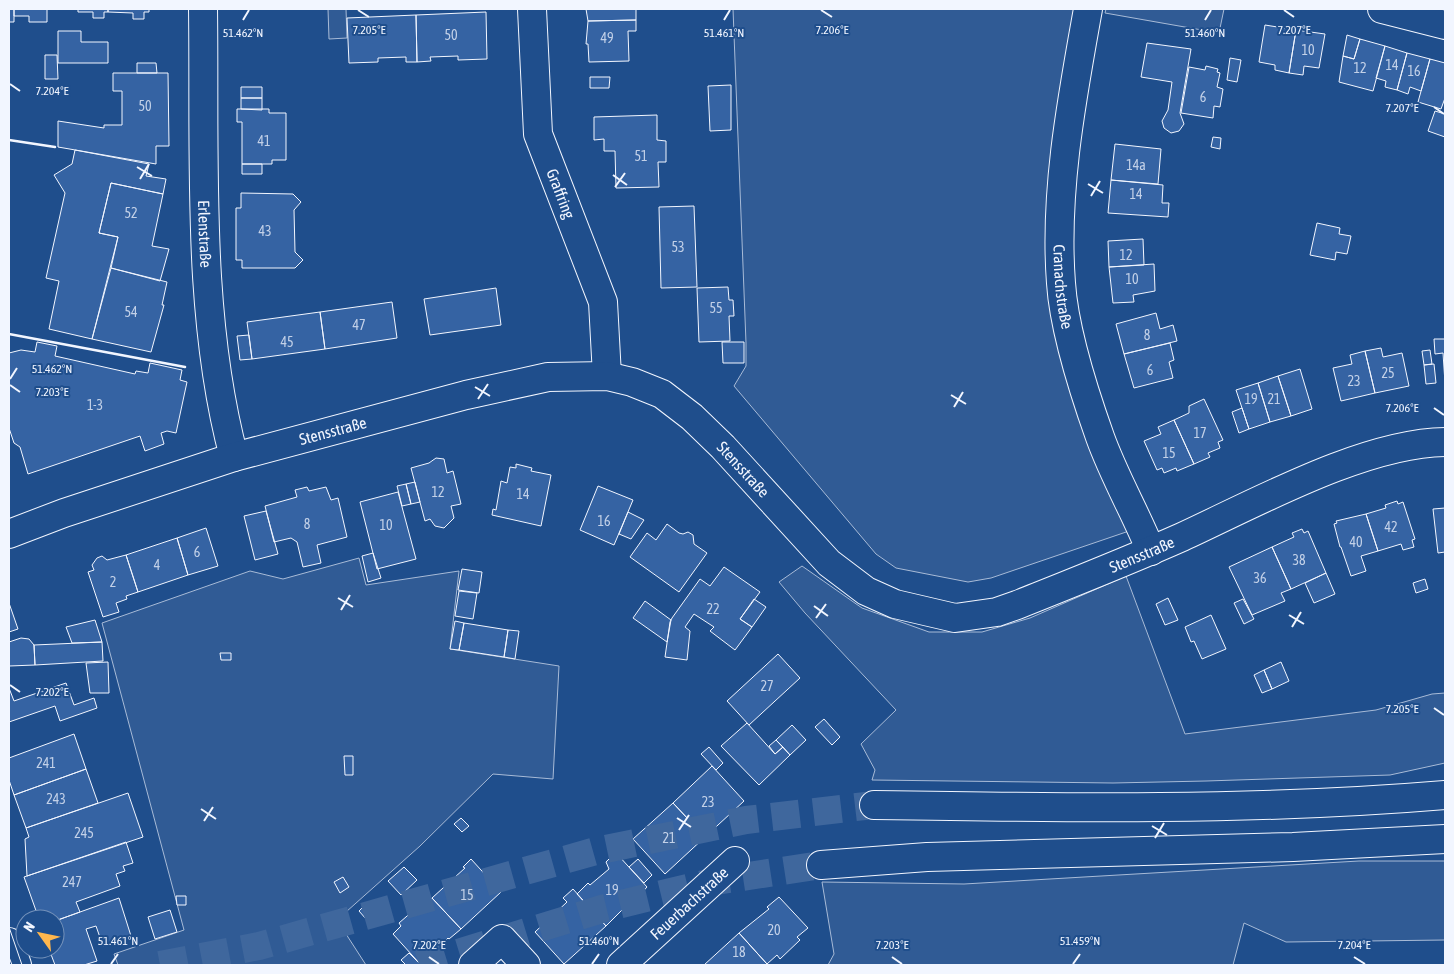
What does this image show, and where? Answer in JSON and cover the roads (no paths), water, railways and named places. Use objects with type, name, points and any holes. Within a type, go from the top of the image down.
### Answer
[{"type":"main road","name":"Erlenstraße","points":[[204,9],[207,277],[215,364],[226,426],[234,458]]},
{"type":"main road","name":"Graffring","points":[[532,9],[538,134],[602,302],[607,376]]},
{"type":"main road","name":"Cranachstraße","points":[[1088,9],[1069,127],[1060,214],[1061,284],[1072,345],[1100,437],[1151,551]]},
{"type":"main road","points":[[1382,9],[1445,25]]},
{"type":"main road","name":"Stensstraße","points":[[9,534],[64,513],[234,458],[506,386],[548,377],[607,376],[632,382],[662,394],[692,416],[841,574],[866,591],[895,604],[955,618],[997,612],[1151,551],[1349,464],[1384,451],[1445,442]]},
{"type":"main road","points":[[874,804],[1071,808],[1251,805],[1445,795]]},
{"type":"main road","points":[[821,865],[927,857],[1293,847],[1445,839]]},
{"type":"main road","name":"Feuerbachstraße","points":[[621,965],[735,861]]},
{"type":"main road","points":[[473,965],[502,940],[526,965]]},
{"type":"main road","points":[[9,942],[17,965]]},
{"type":"tunnel","points":[[160,965],[259,946],[596,851],[746,820],[874,805]]},
{"type":"tunnel","points":[[419,965],[605,908],[716,881],[821,865]]},
{"type":"tram line","points":[[9,927],[22,965]]},
{"type":"tram line","points":[[9,957],[12,965]]}]
